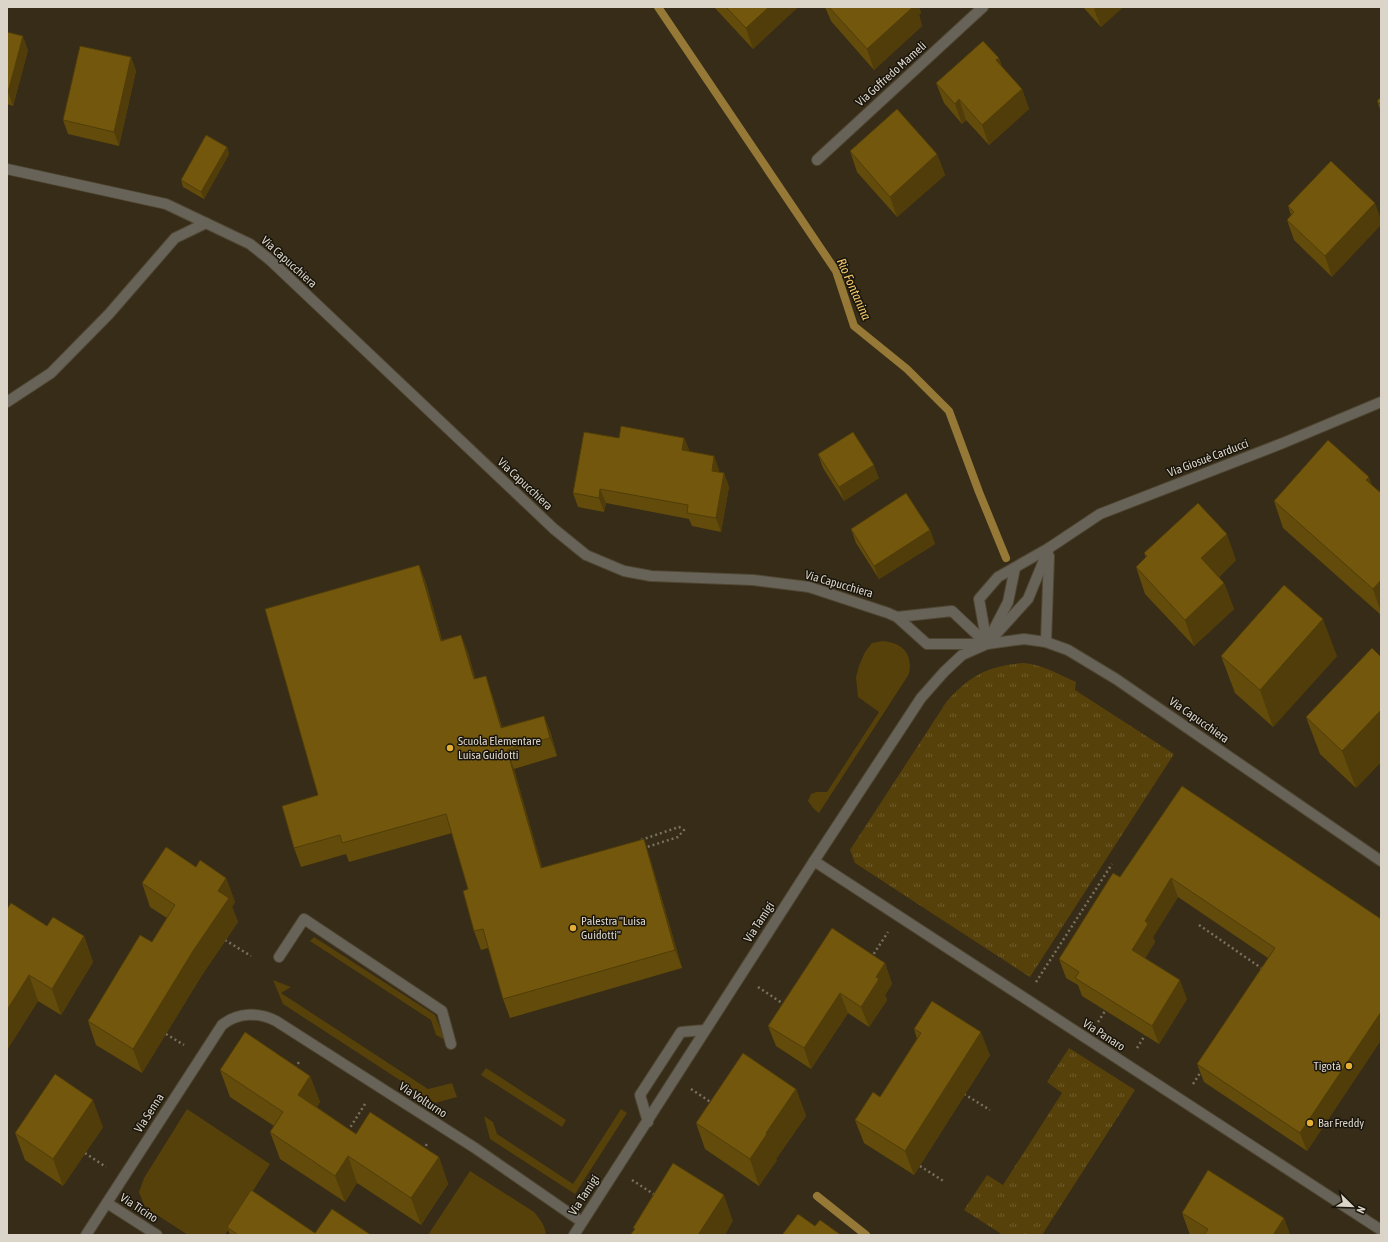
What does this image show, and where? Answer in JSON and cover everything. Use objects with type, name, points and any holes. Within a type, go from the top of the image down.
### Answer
[{"type":"street","name":"Via Goffredo Mameli","points":[[816,160],[983,7]]},
{"type":"street","name":"Via Capucchiera","points":[[7,169],[166,204],[250,244],[270,260],[554,529],[586,555],[624,571],[651,576],[753,580],[810,587],[897,617],[927,644],[987,644],[1024,639],[1046,642],[1077,656],[1116,679],[1381,861]]},
{"type":"street","points":[[7,402],[51,373],[109,314],[175,238],[206,223]]},
{"type":"street","name":"Via Giosuè Carducci","points":[[987,644],[979,599],[998,577],[1049,548],[1100,514],[1276,446],[1381,402]]},
{"type":"street","points":[[1046,642],[1049,548]]},
{"type":"street","points":[[987,644],[1028,599],[1049,548]]},
{"type":"street","points":[[987,644],[1008,602],[1015,568]]},
{"type":"street","name":"Via Capucchiera","points":[[897,617],[952,611],[987,644]]},
{"type":"street","name":"Via Tamigi","points":[[574,1235],[648,1122],[705,1030],[814,861],[921,698],[944,672],[962,655],[987,644]]},
{"type":"street","name":"Via Panaro","points":[[814,861],[1381,1230]]},
{"type":"street","points":[[280,957],[304,919],[442,1011],[451,1044]]},
{"type":"street","name":"Via Senna","points":[[86,1235],[222,1024],[235,1016],[243,1015]]},
{"type":"street","name":"Via Volturno","points":[[243,1015],[268,1017],[475,1148],[582,1222]]},
{"type":"street","points":[[648,1122],[640,1095],[661,1061],[681,1032],[705,1030]]},
{"type":"street","name":"Via Ticino","points":[[107,1203],[157,1235]]},
{"type":"path","points":[[636,842],[679,827],[684,830],[678,837],[641,849]]},
{"type":"path","points":[[1036,983],[1112,864]]},
{"type":"path","points":[[1080,914],[1085,917]]},
{"type":"path","points":[[1199,925],[1267,971]]},
{"type":"path","points":[[870,960],[890,929]]},
{"type":"path","points":[[225,940],[251,956]]},
{"type":"path","points":[[758,987],[786,1005]]},
{"type":"path","points":[[1098,1023],[1105,1010]]},
{"type":"path","points":[[166,1034],[184,1045]]},
{"type":"path","points":[[1137,1048],[1145,1035]]},
{"type":"path","points":[[291,1074],[299,1062]]},
{"type":"path","points":[[1193,1085],[1206,1064]]},
{"type":"path","points":[[690,1089],[716,1106]]},
{"type":"path","points":[[964,1094],[990,1110]]},
{"type":"path","points":[[344,1136],[365,1104]]},
{"type":"path","points":[[419,1156],[427,1144]]},
{"type":"path","points":[[85,1153],[106,1167]]},
{"type":"path","points":[[920,1166],[945,1182]]},
{"type":"path","points":[[631,1180],[660,1199]]},
{"type":"green space","points":[[883,641],[896,644],[905,651],[908,655],[910,667],[909,674],[819,813],[808,801],[811,794],[816,792],[827,792],[879,712],[858,697],[856,677],[865,652],[872,643]]},
{"type":"green space","points":[[1024,663],[1044,668],[1076,682],[1075,690],[1174,754],[1030,977],[855,863],[850,850],[947,701],[972,678],[981,673],[990,669],[1011,664]]},
{"type":"green space","points":[[314,937],[435,1015],[445,1040],[436,1035],[431,1020],[310,941]]},
{"type":"green space","points":[[273,980],[291,987],[281,993],[428,1089],[452,1083],[457,1097],[435,1103],[283,1004]]},
{"type":"green space","points":[[1069,1048],[1135,1090],[1042,1235],[1003,1235],[964,1210],[987,1175],[1003,1185],[1062,1093],[1047,1082]]},
{"type":"green space","points":[[486,1068],[566,1120],[562,1127],[481,1075]]},
{"type":"green space","points":[[187,1109],[270,1164],[225,1235],[188,1235],[144,1205],[139,1192],[144,1178]]},
{"type":"green space","points":[[621,1109],[627,1113],[575,1194],[490,1139],[484,1116],[493,1122],[497,1134],[573,1184]]},
{"type":"green space","points":[[470,1171],[534,1212],[543,1225],[546,1235],[428,1235]]},
{"type":"building","points":[[726,7],[769,7],[746,28]]},
{"type":"building","points":[[829,7],[913,7],[867,49]]},
{"type":"building","points":[[7,32],[23,36],[8,92],[7,92]]},
{"type":"building","points":[[983,41],[999,58],[996,60],[1022,89],[982,125],[959,99],[955,104],[936,83]]},
{"type":"building","points":[[80,46],[131,57],[114,132],[63,120]]},
{"type":"building","points":[[1381,97],[1381,105],[1377,101]]},
{"type":"building","points":[[897,109],[937,154],[890,197],[850,151]]},
{"type":"building","points":[[206,135],[227,147],[201,192],[181,180]]},
{"type":"building","points":[[1331,161],[1375,203],[1325,256],[1287,220],[1294,212],[1288,206]]},
{"type":"building","points":[[621,426],[684,438],[682,450],[714,456],[712,471],[724,473],[716,518],[687,513],[688,505],[600,489],[599,498],[573,493],[584,432],[619,438]]},
{"type":"building","points":[[853,432],[874,465],[839,487],[818,454]]},
{"type":"building","points":[[1328,440],[1369,477],[1366,480],[1381,493],[1381,580],[1373,589],[1274,501]]},
{"type":"building","points":[[906,493],[930,530],[874,566],[851,529]]},
{"type":"building","points":[[1198,503],[1227,534],[1201,558],[1224,583],[1185,620],[1136,567],[1147,556],[1144,553]]},
{"type":"building","name":"Scuola Elementare Luisa Guidotti","points":[[419,565],[441,641],[461,635],[474,679],[486,676],[501,728],[544,716],[550,738],[507,750],[541,868],[644,839],[675,950],[503,999],[483,929],[474,931],[463,891],[468,889],[446,814],[342,843],[340,835],[294,848],[282,806],[318,795],[265,609]]},
{"type":"building","points":[[1284,585],[1323,619],[1260,690],[1221,656]]},
{"type":"building","points":[[1372,648],[1381,657],[1381,710],[1342,751],[1306,717]]},
{"type":"building","points":[[1182,786],[1381,919],[1381,1012],[1300,1133],[1197,1064],[1275,948],[1171,878],[1145,921],[1148,924],[1132,950],[1180,980],[1152,1026],[1075,978],[1079,972],[1059,959],[1113,873],[1120,877]]},
{"type":"building","points":[[166,847],[196,867],[200,860],[226,878],[218,891],[229,898],[193,951],[133,1049],[88,1021],[140,935],[152,942],[175,905],[142,883]]},
{"type":"building","points":[[11,903],[47,926],[53,917],[84,936],[52,989],[29,975],[7,1010],[7,909]]},
{"type":"building","points":[[832,928],[885,963],[876,977],[879,979],[861,1007],[840,993],[804,1048],[768,1026]]},
{"type":"building","points":[[932,1001],[981,1032],[905,1151],[855,1120],[873,1092],[880,1097],[921,1033],[914,1029]]},
{"type":"building","points":[[245,1032],[310,1076],[298,1095],[356,1134],[370,1112],[439,1157],[411,1198],[348,1156],[335,1176],[270,1132],[283,1112],[220,1070]]},
{"type":"building","points":[[743,1053],[796,1089],[750,1159],[696,1123]]},
{"type":"building","points":[[55,1074],[93,1100],[53,1159],[15,1133]]},
{"type":"building","points":[[673,1163],[724,1195],[698,1235],[630,1235],[635,1229],[633,1228]]},
{"type":"building","points":[[1208,1170],[1284,1218],[1273,1235],[1204,1235],[1208,1229],[1182,1213]]},
{"type":"building","points":[[251,1190],[315,1233],[332,1209],[371,1235],[238,1235],[227,1227]]},
{"type":"building","points":[[798,1214],[815,1226],[820,1220],[841,1235],[782,1235]]},
{"type":"waterway","name":"Rio Fontanina","points":[[658,7],[836,271],[854,326],[907,369],[949,411],[979,492],[1006,558]]},
{"type":"waterway","points":[[817,1196],[866,1235]]},
{"type":"place","name":"Scuola Elementare Luisa Guidotti","points":[[450,748]]},
{"type":"place","name":"Palestra \"Luisa Guidotti\"","points":[[573,928]]},
{"type":"place","name":"Tigotà","points":[[1349,1066]]},
{"type":"place","name":"Bar Freddy","points":[[1310,1123]]}]
